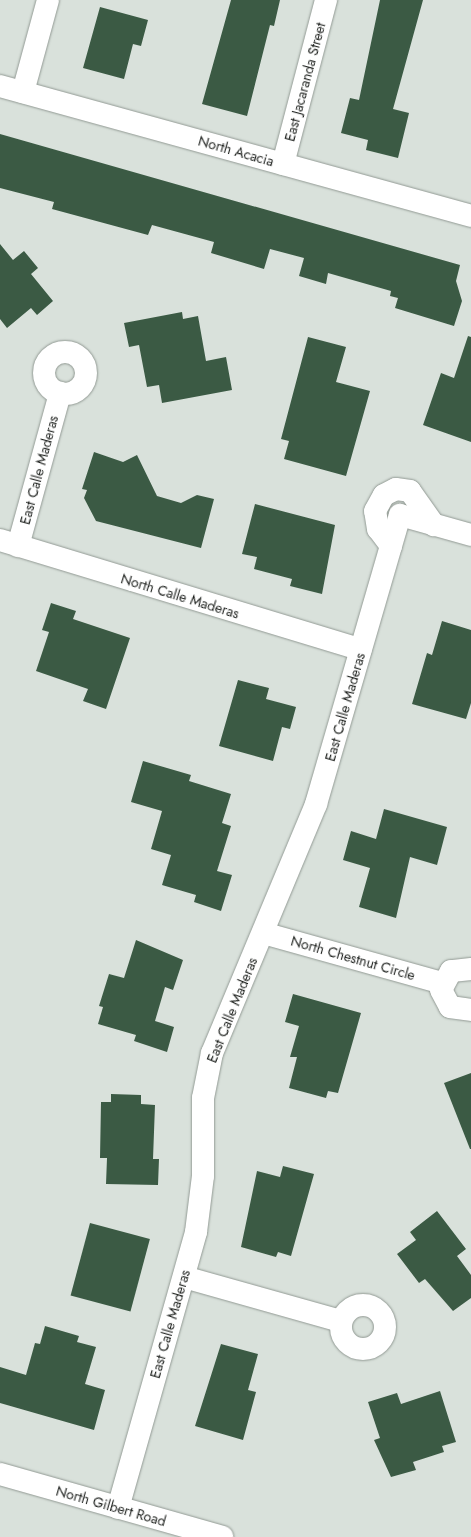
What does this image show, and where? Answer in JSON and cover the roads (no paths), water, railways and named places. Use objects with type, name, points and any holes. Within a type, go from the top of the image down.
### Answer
[{"type":"street","points":[[23,92],[48,0]]},
{"type":"street","name":"East Jacaranda Street","points":[[283,164],[326,0]]},
{"type":"street","name":"North Acacia","points":[[0,86],[471,216]]},
{"type":"street","name":"East Calle Maderas","points":[[9,543],[60,393]]},
{"type":"street","name":"East Calle Maderas","points":[[118,1508],[184,1277],[202,1197],[202,1105],[206,1076],[316,804],[400,515],[471,535]]},
{"type":"street","name":"North Calle Maderas","points":[[9,543],[361,650]]},
{"type":"street","name":"North Chestnut Circle","points":[[263,933],[442,983]]},
{"type":"street","points":[[471,969],[451,971],[442,983],[442,996],[450,1008],[471,1010]]},
{"type":"street","points":[[184,1277],[341,1321]]},
{"type":"street","name":"North Gilbert Road","points":[[0,1474],[222,1537]]}]
